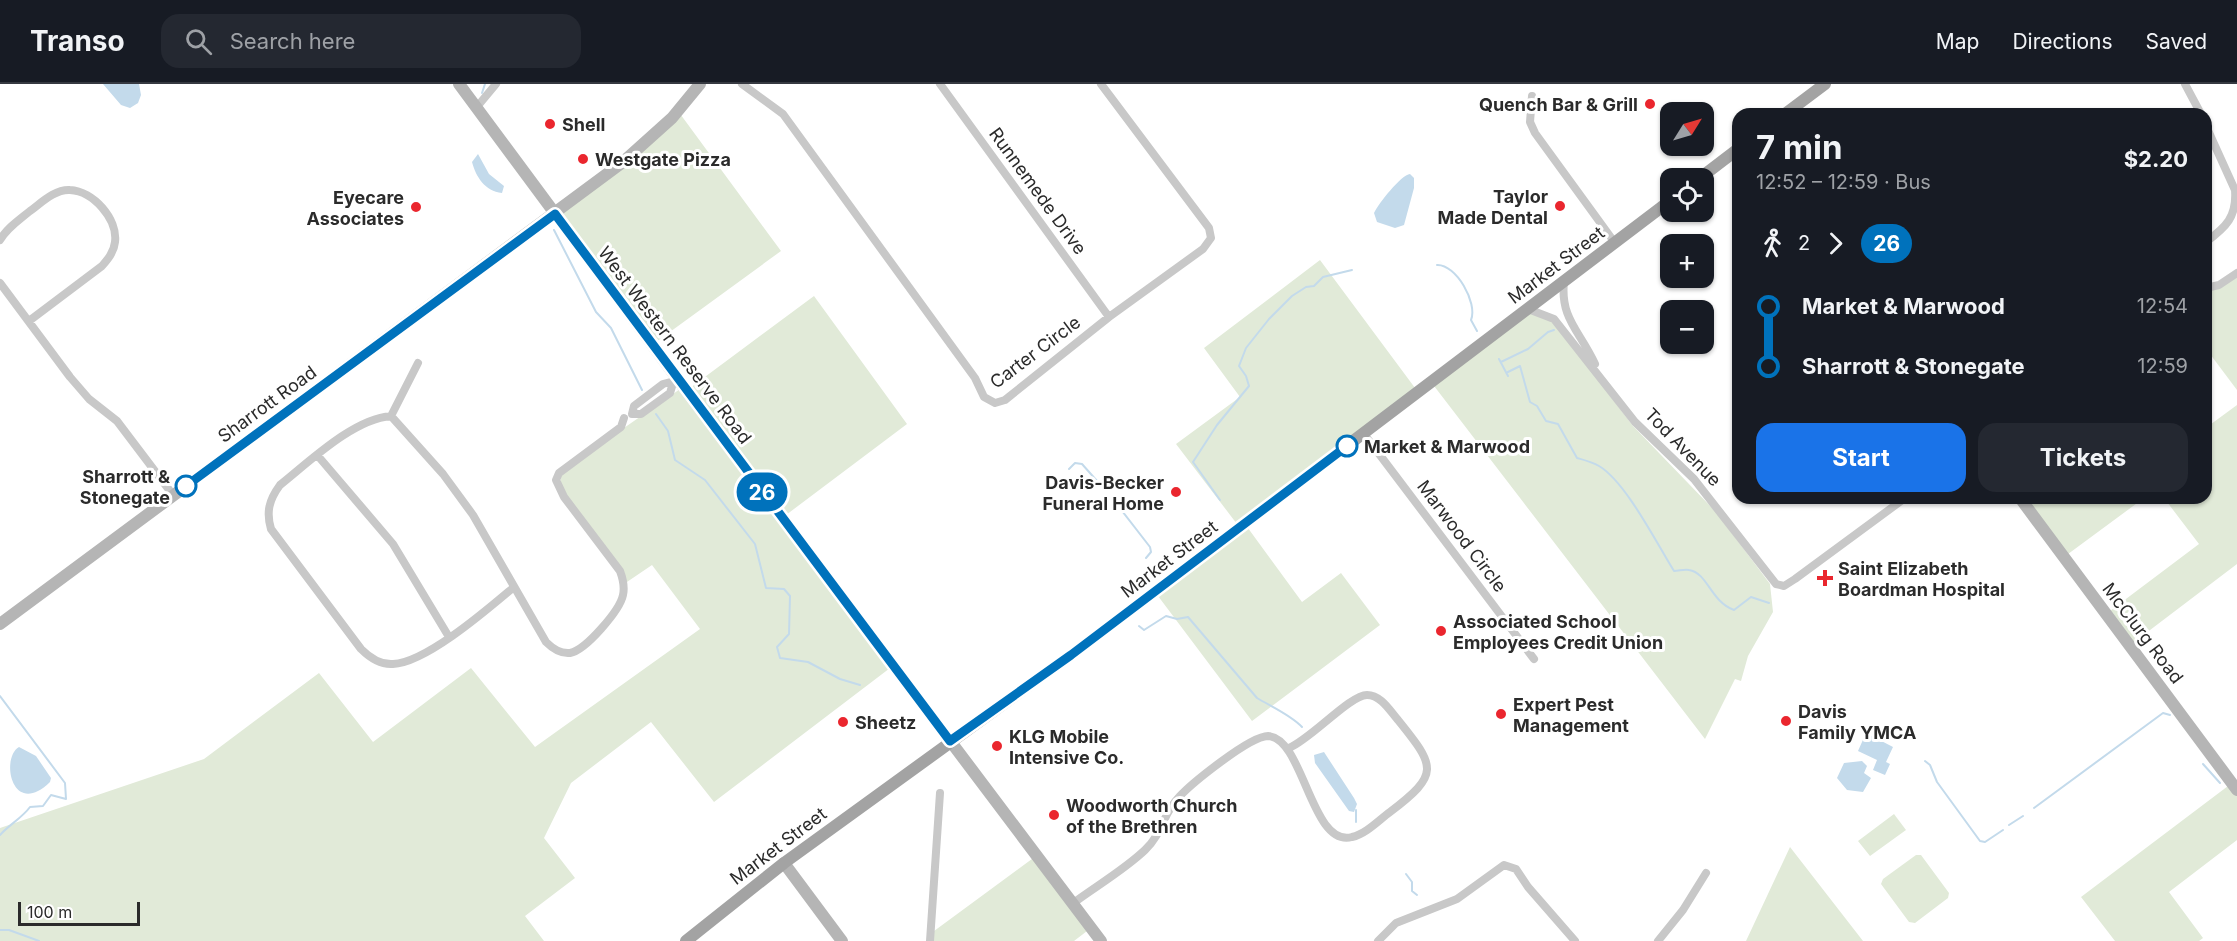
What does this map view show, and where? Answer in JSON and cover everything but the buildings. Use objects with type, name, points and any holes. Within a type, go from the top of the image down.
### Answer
[{"type":"main road","points":[[1793,108],[1825,84]]},
{"type":"main road","points":[[1713,168],[1732,154]]},
{"type":"main road","name":"Market Street","points":[[686,941],[784,863],[1078,650],[1660,208]]},
{"type":"street","name":"West Western Reserve Road","points":[[459,84],[675,382],[1101,941]]},
{"type":"street","points":[[476,108],[496,84]]},
{"type":"street","name":"Sharrott Road","points":[[0,624],[555,214],[646,142],[672,118],[700,84]]},
{"type":"street","name":"Carter Circle","points":[[742,84],[783,114],[966,366],[987,400],[995,403],[1005,400],[1109,317],[1203,249],[1212,236],[1101,84]]},
{"type":"street","name":"Runnemede Drive","points":[[940,84],[1109,317]]},
{"type":"street","points":[[2185,84],[2198,108]]},
{"type":"street","points":[[1532,96],[1530,122],[1535,133],[1615,243]]},
{"type":"street","points":[[2212,139],[2235,190],[2236,208],[2228,226],[2212,238]]},
{"type":"street","points":[[0,240],[4,232],[48,197],[70,190],[86,194],[96,201],[110,219],[115,231],[115,243],[111,255],[102,266],[29,321]]},
{"type":"street","points":[[2212,287],[2220,285],[2237,273]]},
{"type":"street","name":"Tod Avenue","points":[[1564,281],[1562,300],[1565,313],[1589,350],[1602,378]]},
{"type":"street","points":[[0,284],[83,392],[117,421],[173,495]]},
{"type":"street","name":"Tod Avenue","points":[[1528,309],[1554,319],[1635,422],[1694,479],[1776,584],[1784,586],[1897,504]]},
{"type":"street","points":[[391,416],[418,363]]},
{"type":"street","points":[[675,382],[670,393],[641,414],[632,414],[634,406],[663,384],[675,382]]},
{"type":"street","points":[[391,416],[367,421],[280,485],[271,497],[268,522],[275,538],[370,657],[380,663],[403,663],[449,637],[514,587]]},
{"type":"street","points":[[391,416],[443,474],[473,515],[546,642],[559,652],[567,653],[581,647],[618,606],[624,584],[620,572],[564,497],[556,480],[559,473],[621,427],[624,418]]},
{"type":"street","name":"Marwood Circle","points":[[1364,434],[1534,659]]},
{"type":"street","points":[[318,456],[393,544],[449,637]]},
{"type":"street","name":"McClurg Road","points":[[2024,504],[2237,790]]},
{"type":"street","points":[[1072,904],[1143,852],[1158,837],[1168,812],[1179,796],[1248,744],[1266,736],[1280,738],[1289,748],[1315,805],[1328,826],[1338,836],[1351,838],[1366,830],[1418,790],[1426,778],[1428,762],[1421,748],[1376,697],[1366,695],[1356,699],[1308,738],[1289,748]]},
{"type":"street","points":[[930,941],[940,793]]},
{"type":"street","points":[[784,863],[842,941]]},
{"type":"street","points":[[1378,941],[1396,923],[1457,899],[1504,865],[1516,869],[1528,887],[1575,941]]},
{"type":"street","points":[[1658,941],[1683,910],[1706,873]]},
{"type":"green space","points":[[678,111],[781,251],[652,345],[555,214]]},
{"type":"green space","points":[[1320,260],[1418,392],[1245,524],[1302,602],[1341,573],[1380,625],[1252,721],[1155,592],[1240,528],[1176,444],[1240,397],[1204,348]]},
{"type":"green space","points":[[2237,274],[2237,390],[2212,357],[2212,286]]},
{"type":"green space","points":[[814,296],[907,424],[782,518],[894,665],[714,802],[651,722],[571,783],[544,838],[575,878],[525,916],[544,941],[0,941],[0,828],[204,759],[319,673],[373,742],[471,668],[535,747],[700,629],[652,565],[624,584],[620,571],[564,497],[559,473],[683,387],[686,391]]},
{"type":"green space","points":[[1528,309],[1553,321],[1633,426],[1716,512],[1770,584],[1773,612],[1748,656],[1741,681],[1735,679],[1705,739],[1431,382]]},
{"type":"green space","points":[[2237,405],[2237,564],[2129,646],[2106,614],[2199,544],[2169,504],[2212,504],[2212,423]]},
{"type":"green space","points":[[2027,504],[2136,504],[2064,557]]},
{"type":"green space","points":[[2232,783],[2237,790],[2237,840],[2169,892],[2203,938],[2199,941],[2115,941],[2081,897]]},
{"type":"green space","points":[[1894,814],[1906,830],[1870,856],[1858,841]]},
{"type":"green space","points":[[1790,847],[1863,941],[1746,941]]},
{"type":"green space","points":[[1916,855],[1921,855],[1949,893],[1948,898],[1915,923],[1909,922],[1881,884],[1883,879]]},
{"type":"green space","points":[[1036,856],[1091,928],[1074,941],[930,941],[930,934]]},
{"type":"water","points":[[103,84],[139,84],[141,95],[138,103],[130,108],[121,105]]},
{"type":"water","points":[[478,154],[489,174],[504,186],[502,193],[486,186],[479,178],[472,162]]},
{"type":"water","points":[[1410,174],[1414,178],[1414,188],[1404,225],[1395,228],[1377,222],[1374,213],[1380,203],[1396,184]]},
{"type":"water","points":[[1866,733],[1893,747],[1886,762],[1890,764],[1885,775],[1873,770],[1877,760],[1858,751]]},
{"type":"water","points":[[19,747],[36,756],[51,778],[50,782],[37,792],[26,794],[18,790],[13,782],[10,762],[13,753]]},
{"type":"water","points":[[1324,752],[1357,804],[1354,812],[1349,811],[1315,763],[1314,755]]},
{"type":"water","points":[[1862,761],[1867,766],[1864,773],[1871,778],[1863,792],[1847,790],[1837,778],[1844,763]]},
{"type":"waterway","points":[[482,93],[485,84]]},
{"type":"waterway","points":[[554,230],[596,312],[611,328],[642,390]]},
{"type":"waterway","points":[[1437,265],[1444,266],[1451,271],[1464,286],[1471,304],[1471,320],[1477,331]]},
{"type":"waterway","points":[[1220,500],[1193,462],[1217,425],[1249,386],[1239,366],[1246,348],[1269,319],[1292,296],[1306,287],[1314,286],[1323,277],[1352,270]]},
{"type":"waterway","points":[[1501,362],[1528,349],[1548,332],[1554,330]]},
{"type":"waterway","points":[[1499,359],[1508,376]]},
{"type":"waterway","points":[[1508,372],[1520,366],[1530,402],[1537,406],[1546,421],[1558,424],[1577,458],[1599,466],[1620,485],[1674,571],[1695,572],[1726,606],[1734,610],[1751,597],[1769,603]]},
{"type":"waterway","points":[[656,414],[668,431],[675,460],[705,480],[755,544],[766,588],[784,589],[790,596],[789,634],[777,647],[780,658],[808,662],[840,679],[860,685]]},
{"type":"waterway","points":[[1069,469],[1075,463],[1082,464],[1105,490]]},
{"type":"waterway","points":[[1119,507],[1150,547],[1151,552],[1146,558]]},
{"type":"waterway","points":[[1139,626],[1144,630],[1166,616],[1177,619],[1188,617],[1257,698],[1302,727]]},
{"type":"waterway","points":[[0,696],[65,783],[66,799],[51,795],[43,806],[30,807],[0,835]]},
{"type":"waterway","points":[[2034,808],[2163,713],[2170,715]]},
{"type":"waterway","points":[[1925,761],[1930,765],[1937,782],[1980,841],[1985,842],[2003,830]]},
{"type":"waterway","points":[[2203,764],[2220,783]]},
{"type":"waterway","points":[[1356,810],[1356,822]]},
{"type":"waterway","points":[[2009,825],[2023,816]]},
{"type":"waterway","points":[[1406,874],[1412,882],[1412,891],[1417,895]]},
{"type":"waterway","points":[[0,930],[9,930],[39,941]]},
{"type":"bus line","name":"26","points":[[186,486],[555,214],[950,741],[1071,655],[1347,446]]},
{"type":"place","name":"Quench Bar & Grill","points":[[1650,104]]},
{"type":"place","name":"Shell","points":[[550,124]]},
{"type":"place","name":"Westgate Pizza","points":[[583,159]]},
{"type":"place","name":"Taylor Made Dental","points":[[1560,206]]},
{"type":"place","name":"Eyecare Associates","points":[[416,207]]},
{"type":"place","name":"Market & Marwood","points":[[1347,446]]},
{"type":"place","name":"Sharrott & Stonegate","points":[[186,486]]},
{"type":"place","name":"Davis-Becker Funeral Home","points":[[1176,492]]},
{"type":"place","name":"Saint Elizabeth Boardman Hospital","points":[[1825,578]]},
{"type":"place","name":"Associated School Employees Credit Union","points":[[1441,631]]},
{"type":"place","name":"Expert Pest Management","points":[[1501,714]]},
{"type":"place","name":"Davis Family YMCA","points":[[1786,721]]},
{"type":"place","name":"Sheetz","points":[[843,722]]},
{"type":"place","name":"KLG Mobile Intensive Co.","points":[[997,746]]},
{"type":"place","name":"Woodworth Church of the Brethren","points":[[1054,815]]}]
